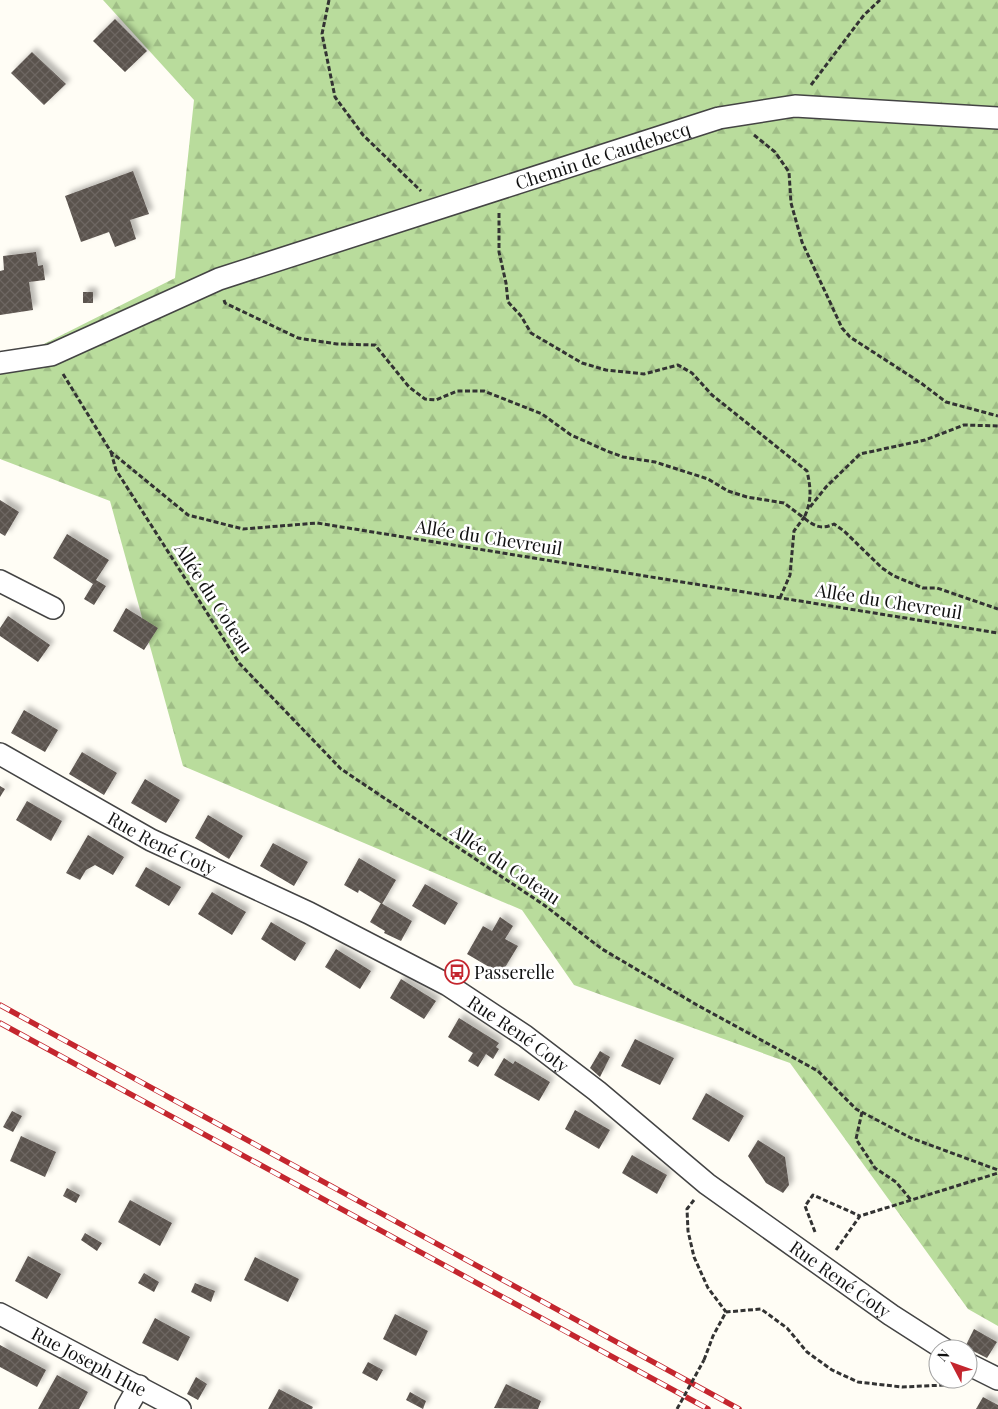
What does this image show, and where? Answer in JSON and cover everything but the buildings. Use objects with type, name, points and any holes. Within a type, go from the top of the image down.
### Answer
[{"type":"street","name":"Chemin de Caudebecq","points":[[0,363],[51,354],[219,279],[719,118],[795,106],[998,118]]},
{"type":"street","points":[[0,581],[53,608]]},
{"type":"street","name":"Rue René Coty","points":[[0,754],[151,840],[309,913],[448,985],[525,1036],[597,1091],[707,1184],[891,1315],[928,1339]]},
{"type":"street","name":"Rue Joseph Hue","points":[[0,1314],[180,1409]]},
{"type":"street","points":[[978,1369],[998,1379]]},
{"type":"street","points":[[126,1409],[138,1386]]},
{"type":"path","points":[[329,0],[322,34],[334,97],[363,135],[424,195]]},
{"type":"path","points":[[795,106],[864,15],[880,0]]},
{"type":"path","points":[[732,116],[775,152],[789,172],[791,203],[805,250],[842,328],[850,337],[921,382],[946,402],[998,416]]},
{"type":"path","points":[[496,190],[499,213],[499,252],[508,302],[521,316],[530,333],[582,363],[606,370],[644,374],[678,365],[692,373],[712,395],[807,471],[811,494],[810,505],[804,518]]},
{"type":"path","points":[[219,279],[225,303],[298,338],[337,344],[375,345],[409,387],[425,399],[436,400],[457,391],[484,391],[542,414],[571,435],[607,451],[623,457],[654,462],[708,479],[728,491],[747,498],[784,503],[815,526],[825,528],[834,524],[844,531],[882,568],[894,576],[924,588],[936,588],[998,609]]},
{"type":"path","name":"Allée du Chevreuil","points":[[51,354],[111,452],[188,515],[243,529],[317,523],[998,633]]},
{"type":"path","points":[[780,598],[790,575],[794,531],[826,487],[860,454],[925,440],[964,424],[998,426]]},
{"type":"path","name":"Allée du Coteau","points":[[111,452],[116,470],[239,663],[341,769],[544,905],[602,949],[697,1005],[818,1071],[862,1112],[912,1138],[998,1172]]},
{"type":"path","points":[[862,1112],[856,1139],[875,1168],[896,1182],[911,1200]]},
{"type":"path","points":[[835,1252],[860,1216],[998,1172]]},
{"type":"path","points":[[818,1236],[805,1206],[813,1196],[860,1216]]},
{"type":"path","points":[[687,1209],[688,1231],[694,1257],[708,1288],[726,1312]]},
{"type":"path","points":[[726,1312],[761,1309],[787,1328],[807,1352],[832,1370],[858,1382],[902,1387],[928,1385]]},
{"type":"path","points":[[677,1409],[704,1360],[713,1336],[726,1312]]},
{"type":"green space","points":[[103,0],[998,0],[998,1326],[968,1309],[790,1063],[574,985],[522,910],[183,766],[110,501],[0,459],[0,352],[36,348],[175,278],[194,100]]},
{"type":"railway","points":[[0,1005],[739,1409]]},
{"type":"railway","points":[[0,1023],[708,1409]]},
{"type":"place","name":"Passerelle","points":[[457,972]]}]
